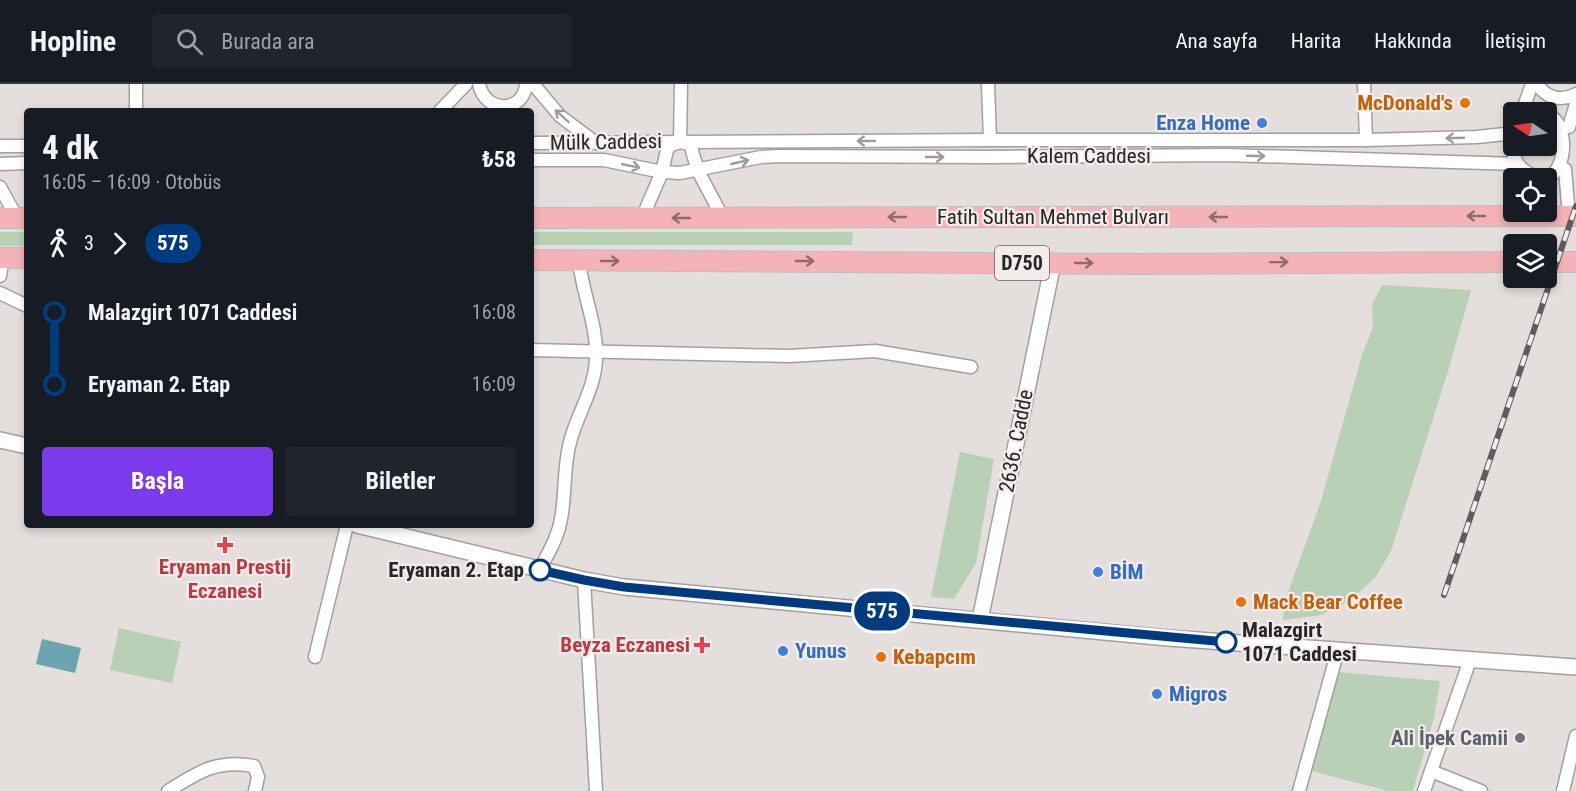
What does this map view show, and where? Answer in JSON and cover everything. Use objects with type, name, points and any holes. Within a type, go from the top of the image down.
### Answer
[{"type":"highway","name":"Fatih Sultan Mehmet Bulvarı","points":[[534,218],[1503,214]]},
{"type":"highway","name":"Fatih Sultan Mehmet Bulvarı","points":[[1557,215],[1572,216]]},
{"type":"highway","points":[[1,264],[24,259]]},
{"type":"highway","name":"D750","points":[[534,260],[1053,263],[1503,262]]},
{"type":"highway","points":[[1557,262],[1576,262]]},
{"type":"street","points":[[136,84],[136,108]]},
{"type":"street","points":[[443,108],[466,84]]},
{"type":"street","points":[[479,84],[489,104],[500,107],[519,102],[526,92],[526,84]]},
{"type":"street","points":[[533,84],[560,116],[596,143]]},
{"type":"street","points":[[680,142],[681,84]]},
{"type":"street","points":[[987,84],[990,140]]},
{"type":"street","points":[[1364,84],[1366,140]]},
{"type":"street","points":[[1526,102],[1532,84]]},
{"type":"street","points":[[1537,84],[1545,94],[1557,99],[1576,94]]},
{"type":"street","points":[[1569,126],[1576,104]]},
{"type":"street","points":[[1557,118],[1569,126],[1575,140],[1575,149],[1569,169],[1572,216]]},
{"type":"street","name":"Kalem Caddesi","points":[[680,142],[1366,140],[1503,136]]},
{"type":"street","points":[[642,218],[662,172],[667,150],[671,145],[680,142],[690,144],[698,171],[723,218]]},
{"type":"street","name":"Mülk Caddesi","points":[[534,143],[680,142]]},
{"type":"street","points":[[0,146],[24,146]]},
{"type":"street","name":"Kalem Caddesi","points":[[662,172],[698,171],[761,157],[779,156],[1227,155],[1503,169]]},
{"type":"street","name":"Mülk Caddesi","points":[[534,160],[604,160],[662,172]]},
{"type":"street","points":[[0,164],[24,163]]},
{"type":"street","points":[[0,187],[15,218]]},
{"type":"street","points":[[540,570],[555,540],[561,521],[565,468],[570,441],[591,387],[596,359],[593,330],[579,260]]},
{"type":"street","name":"2636. Cadde","points":[[980,620],[1053,263]]},
{"type":"street","points":[[0,293],[24,305]]},
{"type":"street","points":[[534,350],[789,356],[875,351],[971,367]]},
{"type":"street","points":[[0,440],[24,445]]},
{"type":"street","points":[[315,657],[346,528]]},
{"type":"street","points":[[369,528],[540,570],[624,587],[1168,638],[1576,667]]},
{"type":"street","points":[[584,580],[596,791]]},
{"type":"street","points":[[1299,791],[1338,650]]},
{"type":"street","points":[[1424,791],[1470,660]]},
{"type":"street","points":[[1563,791],[1576,736]]},
{"type":"street","points":[[168,791],[191,777],[220,764],[237,763],[254,766],[258,777],[255,791]]},
{"type":"street","points":[[1431,771],[1481,791]]},
{"type":"green space","points":[[0,232],[24,232],[24,246],[0,246]]},
{"type":"green space","points":[[534,232],[853,232],[852,245],[534,245]]},
{"type":"green space","points":[[1382,285],[1471,290],[1449,368],[1391,551],[1375,578],[1349,601],[1321,615],[1283,620],[1286,598],[1321,501],[1362,355],[1373,327],[1372,305]]},
{"type":"green space","points":[[960,452],[994,459],[976,563],[954,599],[931,597]]},
{"type":"green space","points":[[119,628],[181,642],[172,683],[110,670]]},
{"type":"green space","points":[[1337,672],[1440,681],[1434,718],[1413,791],[1388,791],[1308,770]]},
{"type":"water","points":[[42,639],[81,648],[75,673],[36,664]]},
{"type":"railway","points":[[1444,595],[1576,206]]},
{"type":"bus line","name":"575","points":[[540,570],[624,587],[1226,642]]},
{"type":"place","name":"McDonald's","points":[[1465,103]]},
{"type":"place","name":"Enza Home","points":[[1262,123]]},
{"type":"place","name":"Eryaman Prestij Eczanesi","points":[[225,545]]},
{"type":"place","name":"Eryaman 2. Etap","points":[[540,570]]},
{"type":"place","name":"BİM","points":[[1098,572]]},
{"type":"place","name":"Mack Bear Coffee","points":[[1241,602]]},
{"type":"place","name":"Malazgirt 1071 Caddesi","points":[[1226,642]]},
{"type":"place","name":"Beyza Eczanesi","points":[[702,645]]},
{"type":"place","name":"Yunus","points":[[783,651]]},
{"type":"place","name":"Kebapcım","points":[[881,657]]},
{"type":"place","name":"Migros","points":[[1157,694]]},
{"type":"place","name":"Ali İpek Camii","points":[[1520,738]]}]
